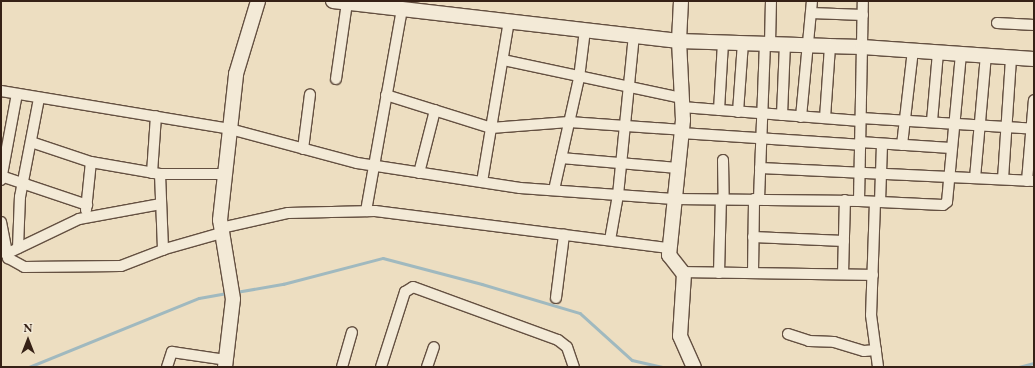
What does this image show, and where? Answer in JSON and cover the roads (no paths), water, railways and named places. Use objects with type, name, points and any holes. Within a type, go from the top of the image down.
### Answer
[{"type":"main road","points":[[221,364],[228,336],[233,292],[221,230],[225,174],[236,74],[258,1]]},
{"type":"main road","points":[[681,1],[679,41],[682,103],[681,132],[669,255],[683,272],[680,336],[692,363]]},
{"type":"main road","points":[[340,2],[679,41],[862,47],[1034,59]]},
{"type":"street","points":[[753,273],[753,237],[760,168],[771,1]]},
{"type":"street","points":[[801,117],[812,1]]},
{"type":"street","points":[[859,201],[863,1]]},
{"type":"street","points":[[336,79],[340,2]]},
{"type":"street","points":[[366,211],[402,9]]},
{"type":"street","points":[[811,13],[862,15]]},
{"type":"street","points":[[482,182],[509,21]]},
{"type":"street","points":[[997,23],[1034,25]]},
{"type":"street","points":[[554,190],[579,78],[585,30]]},
{"type":"street","points":[[610,240],[622,163],[634,36]]},
{"type":"street","points":[[719,110],[723,42]]},
{"type":"street","points":[[738,112],[743,43]]},
{"type":"street","points":[[782,115],[785,44]]},
{"type":"street","points":[[825,118],[830,46]]},
{"type":"street","points":[[902,145],[913,50]]},
{"type":"street","points":[[932,121],[938,52]]},
{"type":"street","points":[[1,92],[230,129],[373,166],[482,182],[554,190],[674,199],[845,200],[945,204],[949,177],[953,122],[962,54]]},
{"type":"street","points":[[975,178],[986,55]]},
{"type":"street","points":[[1003,180],[1011,57]]},
{"type":"street","points":[[503,60],[629,88],[682,103],[719,110],[801,117],[953,122],[1033,129]]},
{"type":"street","points":[[17,94],[1,177],[23,182],[87,205]]},
{"type":"street","points":[[303,149],[310,94]]},
{"type":"street","points":[[386,95],[491,128],[569,122],[762,138],[951,148]]},
{"type":"street","points":[[18,248],[23,182],[39,98]]},
{"type":"street","points":[[760,168],[1031,181],[1034,100]]},
{"type":"street","points":[[419,173],[435,110]]},
{"type":"street","points":[[156,116],[156,173],[161,204],[163,250]]},
{"type":"street","points":[[31,142],[91,162],[156,173],[225,174]]},
{"type":"street","points":[[878,367],[871,314],[882,144]]},
{"type":"street","points":[[561,158],[678,168]]},
{"type":"street","points":[[719,273],[723,160]]},
{"type":"street","points":[[85,218],[91,162]]},
{"type":"street","points":[[843,274],[845,200]]},
{"type":"street","points":[[5,257],[18,248],[85,218],[161,204]]},
{"type":"street","points":[[5,257],[24,267],[117,267],[221,230],[288,213],[366,211],[670,248]]},
{"type":"street","points":[[1,222],[5,257]]},
{"type":"street","points":[[556,298],[564,235]]},
{"type":"street","points":[[753,237],[844,241]]},
{"type":"street","points":[[683,272],[873,275]]},
{"type":"street","points":[[381,367],[405,292],[412,287],[558,340],[567,347],[574,367]]},
{"type":"street","points":[[342,367],[352,332]]},
{"type":"street","points":[[788,334],[809,341],[834,342],[864,351],[876,350]]},
{"type":"street","points":[[427,367],[434,347]]},
{"type":"street","points":[[168,367],[172,352],[221,364]]},
{"type":"waterway","points":[[236,292],[283,284],[383,258],[482,284],[580,313],[632,360],[663,367]]},
{"type":"waterway","points":[[29,367],[199,298],[227,293]]},
{"type":"waterway","points":[[1019,367],[1034,363]]}]
